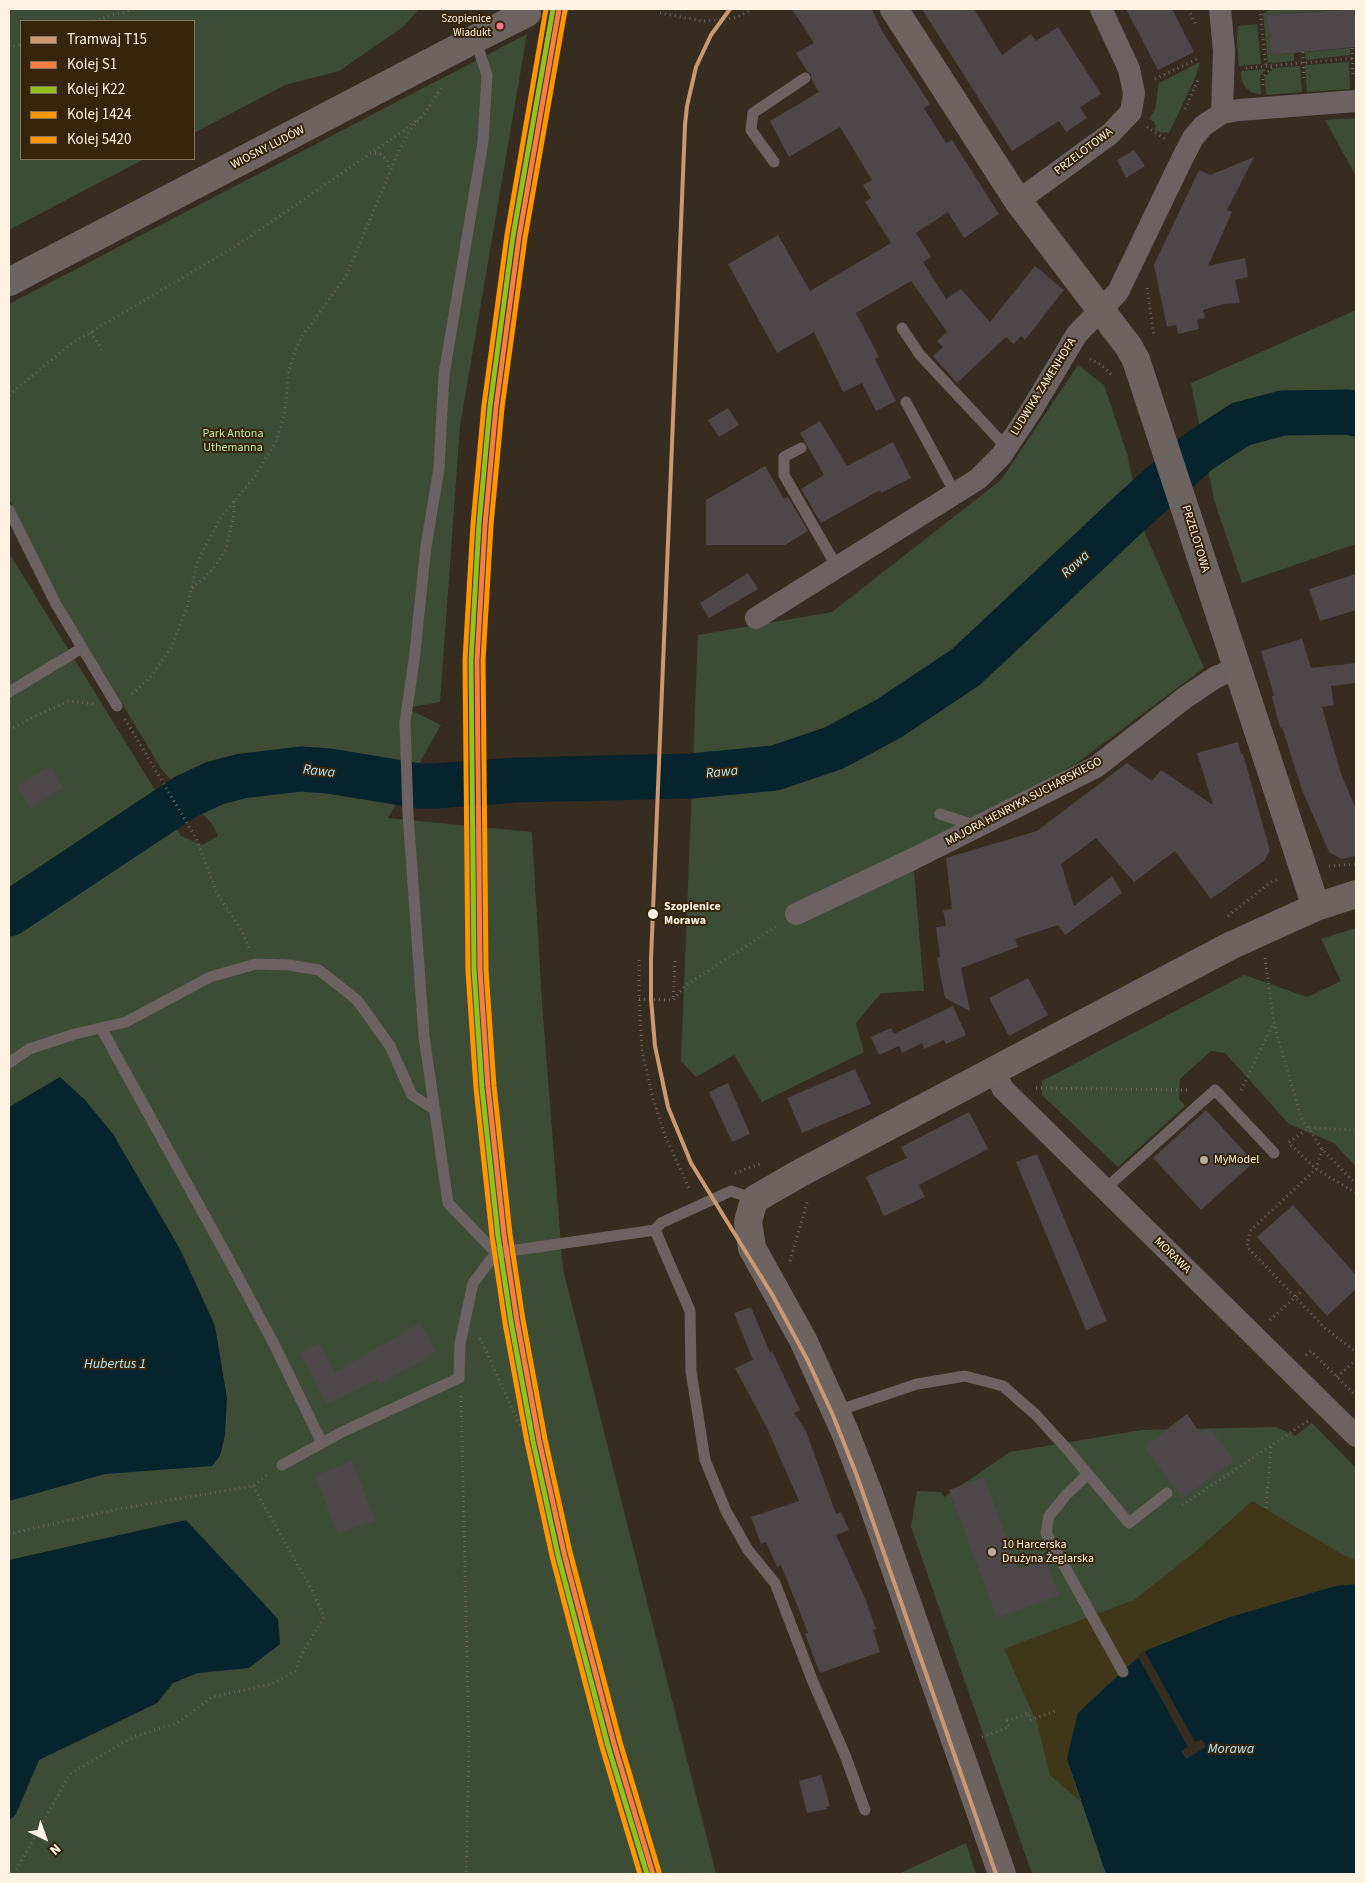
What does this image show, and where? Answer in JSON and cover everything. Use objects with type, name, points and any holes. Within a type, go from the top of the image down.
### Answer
[{"type":"street","name":"PRZELOTOWA","points":[[894,9],[1018,201],[1101,310],[1136,360],[1316,907]]},
{"type":"street","name":"PRZELOTOWA","points":[[1018,201],[1110,134],[1131,112],[1134,93],[1129,70],[1100,9]]},
{"type":"street","points":[[1220,9],[1224,51],[1222,113]]},
{"type":"street","name":"WIOSNY LUDÓW","points":[[9,282],[527,13]]},
{"type":"street","name":"LUDWIKA ZAMENHOFA","points":[[756,618],[978,479],[1001,456],[1030,414],[1077,334],[1118,292],[1193,138],[1204,126],[1222,113],[1238,110],[1355,101]]},
{"type":"street","name":"MAJORA HENRYKA SUCHARSKIEGO","points":[[796,914],[846,892],[1096,767],[1186,697],[1216,677],[1238,668]]},
{"type":"street","points":[[1002,1874],[869,1494],[837,1411],[804,1340],[752,1248],[748,1222],[755,1199],[1230,946],[1316,907],[1356,894]]},
{"type":"street","name":"MORAWA","points":[[994,1071],[1003,1089],[1356,1436]]},
{"type":"lane","points":[[475,39],[486,75],[484,142],[444,374],[439,468],[426,546],[414,661],[405,722],[405,742],[408,814],[424,1036],[448,1203],[496,1253]]},
{"type":"lane","points":[[774,162],[751,130],[752,113],[805,78]]},
{"type":"lane","points":[[902,328],[920,355],[1007,448]]},
{"type":"lane","points":[[906,402],[955,493]]},
{"type":"lane","points":[[800,448],[784,457],[784,475],[837,567]]},
{"type":"lane","points":[[9,510],[56,604],[117,706]]},
{"type":"lane","points":[[9,692],[82,648]]},
{"type":"lane","points":[[940,814],[978,826]]},
{"type":"lane","points":[[9,1063],[29,1049],[126,1022],[210,977],[256,964],[289,965],[320,970],[357,1000],[390,1046],[412,1095],[435,1110]]},
{"type":"lane","points":[[101,1028],[274,1344],[322,1443]]},
{"type":"lane","points":[[1104,1190],[1214,1090],[1274,1153]]},
{"type":"lane","points":[[282,1465],[322,1443],[459,1378],[460,1344],[473,1283],[496,1253],[655,1230],[661,1223],[731,1191],[755,1199]]},
{"type":"lane","points":[[655,1230],[690,1311],[691,1371],[705,1460],[726,1511],[748,1550],[775,1583],[813,1682],[845,1755],[865,1810]]},
{"type":"lane","points":[[837,1411],[917,1384],[965,1376],[1003,1386],[1036,1415],[1067,1448],[1129,1523],[1167,1493]]},
{"type":"lane","points":[[1088,1474],[1066,1495],[1049,1516],[1046,1533],[1123,1672]]},
{"type":"path","points":[[97,20],[133,9]]},
{"type":"path","points":[[660,13],[702,21],[737,17],[752,9]]},
{"type":"path","points":[[1262,10],[1266,66]]},
{"type":"path","points":[[1352,48],[1355,101]]},
{"type":"path","points":[[1303,52],[1305,105]]},
{"type":"path","points":[[1155,85],[1155,80],[1204,56]]},
{"type":"path","points":[[1223,70],[1354,58]]},
{"type":"path","points":[[1181,117],[1199,76]]},
{"type":"path","points":[[9,730],[32,717],[69,701],[117,706],[151,676],[171,648],[188,606],[197,563],[204,549],[221,517],[253,479],[276,442],[285,412],[288,370],[297,346],[346,276],[355,258],[389,171],[410,130],[425,113],[442,85]]},
{"type":"path","points":[[9,395],[56,355],[91,332],[236,246],[403,131],[425,113]]},
{"type":"path","points":[[1142,123],[1169,142],[1173,134]]},
{"type":"path","points":[[370,153],[380,154],[387,160],[389,171]]},
{"type":"path","points":[[1147,287],[1155,343]]},
{"type":"path","points":[[91,332],[103,352]]},
{"type":"path","points":[[192,588],[216,565],[226,549],[235,509],[233,501]]},
{"type":"path","points":[[117,706],[196,838],[217,893],[242,931],[256,964]]},
{"type":"path","points":[[1321,866],[1340,867],[1356,864]]},
{"type":"path","points":[[639,999],[673,1000],[686,986],[796,914]]},
{"type":"path","points":[[1264,950],[1274,1024],[1301,1117],[1322,1149],[1356,1184]]},
{"type":"path","points":[[639,960],[642,1051],[653,1098],[665,1136],[690,1190],[697,1188]]},
{"type":"path","points":[[673,1000],[675,961]]},
{"type":"path","points":[[1231,1108],[1274,1024]]},
{"type":"path","points":[[1027,1088],[1186,1090],[1200,1103]]},
{"type":"path","points":[[1274,1153],[1309,1128],[1356,1130]]},
{"type":"path","points":[[1322,1149],[1316,1169],[1250,1231],[1247,1247],[1325,1328],[1356,1352]]},
{"type":"path","points":[[1296,1151],[1316,1169],[1348,1190],[1356,1193]]},
{"type":"path","points":[[731,1174],[766,1161]]},
{"type":"path","points":[[788,1268],[808,1198]]},
{"type":"path","points":[[1266,1324],[1303,1290]]},
{"type":"path","points":[[465,1318],[480,1337],[521,1428]]},
{"type":"path","points":[[1316,1396],[1356,1360]]},
{"type":"path","points":[[459,1378],[461,1396],[469,1746],[466,1874]]},
{"type":"path","points":[[1178,1508],[1312,1418]]},
{"type":"path","points":[[1266,1508],[1271,1447]]},
{"type":"path","points":[[9,1534],[118,1509],[253,1486],[282,1465]]},
{"type":"path","points":[[14,1874],[59,1790],[70,1774],[133,1737],[176,1723],[212,1696],[272,1684],[295,1671],[303,1652],[324,1617],[312,1590],[253,1486]]},
{"type":"path","points":[[979,1738],[1009,1727],[1007,1721],[1028,1713],[1030,1720],[1058,1710]]},
{"type":"green space","points":[[419,9],[403,27],[339,71],[285,85],[195,132],[195,20],[20,20],[20,160],[142,160],[9,230],[9,10]]},
{"type":"green space","points":[[1271,9],[1348,9],[1266,15],[1271,55],[1294,53],[1294,61],[1268,63],[1263,14]]},
{"type":"green space","points":[[1257,24],[1261,64],[1239,66],[1238,26]]},
{"type":"green space","name":"Park Antona Uthemanna","points":[[527,34],[460,426],[440,702],[406,708],[441,725],[388,818],[532,832],[542,1003],[563,1270],[716,1874],[9,1874],[9,924],[172,821],[181,836],[202,845],[218,836],[212,824],[162,770],[63,605],[9,499],[9,304]]},
{"type":"green space","points":[[1350,48],[1350,55],[1306,60],[1305,52]]},
{"type":"green space","points":[[1200,62],[1196,76],[1169,133],[1154,130],[1155,122],[1149,119],[1155,109],[1159,83]]},
{"type":"green space","points":[[1349,62],[1350,89],[1307,92],[1305,65]]},
{"type":"green space","points":[[1300,66],[1302,92],[1266,95],[1265,77],[1274,68]]},
{"type":"green space","points":[[1266,69],[1260,76],[1261,95],[1251,92],[1245,87],[1241,71]]},
{"type":"green space","points":[[1356,118],[1356,176],[1325,120]]},
{"type":"green space","points":[[1356,310],[1356,544],[1242,583],[1214,500],[1191,383]]},
{"type":"green space","points":[[1078,365],[1104,385],[1127,454],[1144,531],[1204,668],[1077,763],[913,859],[924,991],[881,993],[856,1023],[864,1052],[762,1102],[734,1055],[696,1077],[681,1061],[698,635],[832,612],[1001,480]]},
{"type":"green space","points":[[9,553],[163,803],[9,902]]},
{"type":"green space","points":[[1356,928],[1356,1167],[1334,1143],[1289,1124],[1225,1053],[1211,1051],[1180,1079],[1179,1099],[1185,1106],[1118,1167],[1042,1095],[1042,1081],[1244,975],[1307,997],[1341,981],[1321,939]]},
{"type":"green space","points":[[1312,1423],[1356,1468],[1356,1874],[1032,1874],[911,1527],[917,1491],[941,1492],[944,1497],[1010,1452],[1141,1430],[1276,1427],[1295,1436]]},
{"type":"green space","points":[[966,1843],[976,1874],[898,1874]]},
{"type":"sand","points":[[1252,1501],[1345,1556],[1356,1560],[1356,1584],[1335,1586],[1227,1618],[1147,1650],[1067,1759],[1080,1801],[1050,1775],[1037,1723],[1004,1649],[1134,1600],[1196,1551]]},
{"type":"water","name":"Hubertus 1","points":[[60,1077],[85,1100],[113,1134],[181,1251],[215,1326],[227,1398],[225,1435],[220,1456],[212,1466],[105,1474],[9,1501],[9,1107]]},
{"type":"water","points":[[186,1520],[278,1619],[280,1644],[249,1668],[198,1673],[173,1683],[157,1703],[39,1760],[16,1814],[9,1821],[9,1560]]},
{"type":"water","name":"Morawa","points":[[1356,1584],[1356,1874],[1106,1874],[1067,1759],[1078,1713],[1147,1650],[1227,1618],[1335,1586]]},
{"type":"pier","points":[[1144,1650],[1195,1742],[1202,1739],[1206,1747],[1186,1759],[1181,1751],[1188,1747],[1137,1655]]},
{"type":"building","points":[[792,9],[872,9],[882,31],[930,104],[924,108],[946,143],[952,140],[999,214],[964,238],[948,212],[916,233],[931,257],[923,262],[946,299],[961,289],[990,322],[1035,266],[1064,290],[1025,340],[1021,336],[1014,344],[1006,337],[957,383],[933,356],[943,347],[937,341],[947,332],[911,281],[856,313],[879,357],[875,359],[896,401],[876,411],[862,383],[843,392],[814,332],[777,353],[728,264],[778,235],[810,291],[891,243],[865,202],[871,198],[863,185],[872,180],[840,127],[789,157],[770,121],[819,92],[812,80],[811,74],[807,71],[796,53],[814,43]]},
{"type":"building","points":[[922,9],[974,9],[1002,55],[1031,34],[1036,41],[1058,27],[1101,94],[1080,107],[1087,118],[1066,132],[1059,121],[1012,151]]},
{"type":"building","points":[[1126,9],[1172,9],[1194,52],[1158,70]]},
{"type":"building","points":[[1356,9],[1356,47],[1271,55],[1266,15]]},
{"type":"building","points":[[1134,150],[1145,166],[1126,178],[1117,160]]},
{"type":"building","points":[[1254,157],[1227,210],[1232,212],[1208,266],[1245,258],[1248,277],[1235,280],[1240,303],[1224,304],[1203,310],[1205,318],[1197,320],[1199,329],[1178,334],[1176,325],[1167,327],[1154,265],[1199,170],[1210,175]]},
{"type":"building","points":[[728,408],[739,425],[719,437],[708,420]]},
{"type":"building","points":[[820,421],[847,466],[893,442],[911,478],[881,493],[880,490],[821,523],[801,489],[824,475],[800,433]]},
{"type":"building","points":[[765,466],[784,499],[788,497],[808,531],[785,545],[706,545],[706,500]]},
{"type":"building","points":[[748,573],[758,589],[709,618],[700,603]]},
{"type":"building","points":[[1356,574],[1356,610],[1320,621],[1309,589]]},
{"type":"building","points":[[1302,639],[1311,668],[1356,663],[1356,683],[1331,686],[1334,705],[1322,707],[1341,774],[1356,809],[1356,856],[1341,859],[1329,852],[1302,790],[1282,727],[1280,728],[1272,696],[1274,696],[1261,651]]},
{"type":"building","points":[[1238,742],[1270,851],[1264,861],[1211,899],[1175,851],[1134,882],[1096,838],[1061,864],[1074,906],[1112,876],[1122,893],[1065,935],[1058,925],[1015,939],[1018,947],[961,968],[970,1011],[945,998],[937,958],[940,957],[936,927],[946,926],[943,910],[952,909],[946,858],[1037,831],[1127,763],[1152,781],[1161,770],[1213,805],[1197,753]]},
{"type":"building","points":[[50,766],[63,788],[30,808],[17,786]]},
{"type":"building","points":[[1028,978],[1048,1015],[1009,1036],[989,998]]},
{"type":"building","points":[[953,1006],[966,1035],[946,1044],[944,1040],[924,1049],[922,1043],[902,1053],[899,1046],[879,1055],[871,1037],[891,1028],[894,1034]]},
{"type":"building","points":[[855,1069],[871,1104],[802,1133],[787,1098]]},
{"type":"building","points":[[728,1083],[750,1134],[732,1142],[709,1092]]},
{"type":"building","name":"MyModel","points":[[1206,1110],[1254,1162],[1201,1210],[1153,1158]]},
{"type":"building","points":[[969,1112],[988,1149],[919,1185],[925,1197],[884,1216],[866,1177],[907,1158],[901,1147]]},
{"type":"building","points":[[1037,1154],[1107,1321],[1086,1330],[1016,1162]]},
{"type":"building","points":[[1293,1205],[1356,1275],[1356,1289],[1327,1316],[1257,1237]]},
{"type":"building","points":[[751,1307],[770,1353],[772,1351],[800,1410],[794,1413],[806,1431],[836,1514],[841,1512],[849,1530],[836,1535],[864,1596],[876,1629],[873,1630],[880,1652],[820,1673],[805,1634],[808,1633],[781,1565],[777,1567],[766,1542],[761,1544],[751,1517],[799,1501],[767,1428],[735,1368],[753,1360],[734,1313]]},
{"type":"building","points":[[420,1323],[436,1352],[380,1384],[377,1379],[327,1404],[299,1353],[319,1343],[335,1372]]},
{"type":"building","points":[[1187,1414],[1200,1433],[1210,1428],[1234,1461],[1182,1498],[1144,1447]]},
{"type":"building","points":[[352,1460],[375,1520],[338,1534],[315,1476]]},
{"type":"building","name":"10 Harcerska Drużyna Żeglarska","points":[[984,1477],[1018,1569],[1045,1559],[1059,1595],[997,1618],[949,1490]]},
{"type":"building","points":[[821,1775],[830,1806],[826,1807],[827,1809],[807,1813],[799,1781]]},
{"type":"waterway","name":"Rawa","points":[[9,914],[185,797],[215,783],[242,776],[301,769],[329,771],[420,786],[517,780],[691,776],[775,768],[834,748],[888,719],[966,667],[1198,452],[1241,424],[1283,413],[1348,412],[1356,414]]},
{"type":"tram line","name":"T15","points":[[730,9],[711,35],[696,67],[687,106],[685,125],[651,959],[651,999],[655,1046],[668,1107],[691,1163],[773,1296],[808,1361],[832,1413],[857,1476],[996,1874]]},
{"type":"rail line","name":"5420","points":[[546,9],[507,235],[484,405],[473,524],[465,660],[468,971],[476,1088],[492,1236],[505,1323],[527,1442],[552,1556],[602,1747],[640,1874]]},
{"type":"rail line","name":"K22","points":[[553,9],[513,236],[490,406],[479,524],[471,660],[474,970],[482,1088],[498,1236],[511,1322],[533,1441],[558,1555],[608,1746],[647,1874]]},
{"type":"rail line","name":"S1","points":[[559,9],[519,237],[496,407],[485,525],[477,660],[480,970],[488,1087],[504,1235],[517,1321],[539,1440],[564,1553],[614,1744],[653,1874]]},
{"type":"rail line","name":"1424","points":[[565,10],[525,238],[502,408],[491,525],[483,660],[486,970],[494,1086],[510,1234],[523,1320],[545,1439],[570,1552],[620,1742],[659,1872]]},
{"type":"place","name":"Szopienice Wiadukt","points":[[500,26]]},
{"type":"place","name":"Szopienice Morawa","points":[[653,914]]},
{"type":"place","name":"MyModel","points":[[1204,1160]]},
{"type":"place","name":"10 Harcerska Drużyna Żeglarska","points":[[992,1552]]}]
